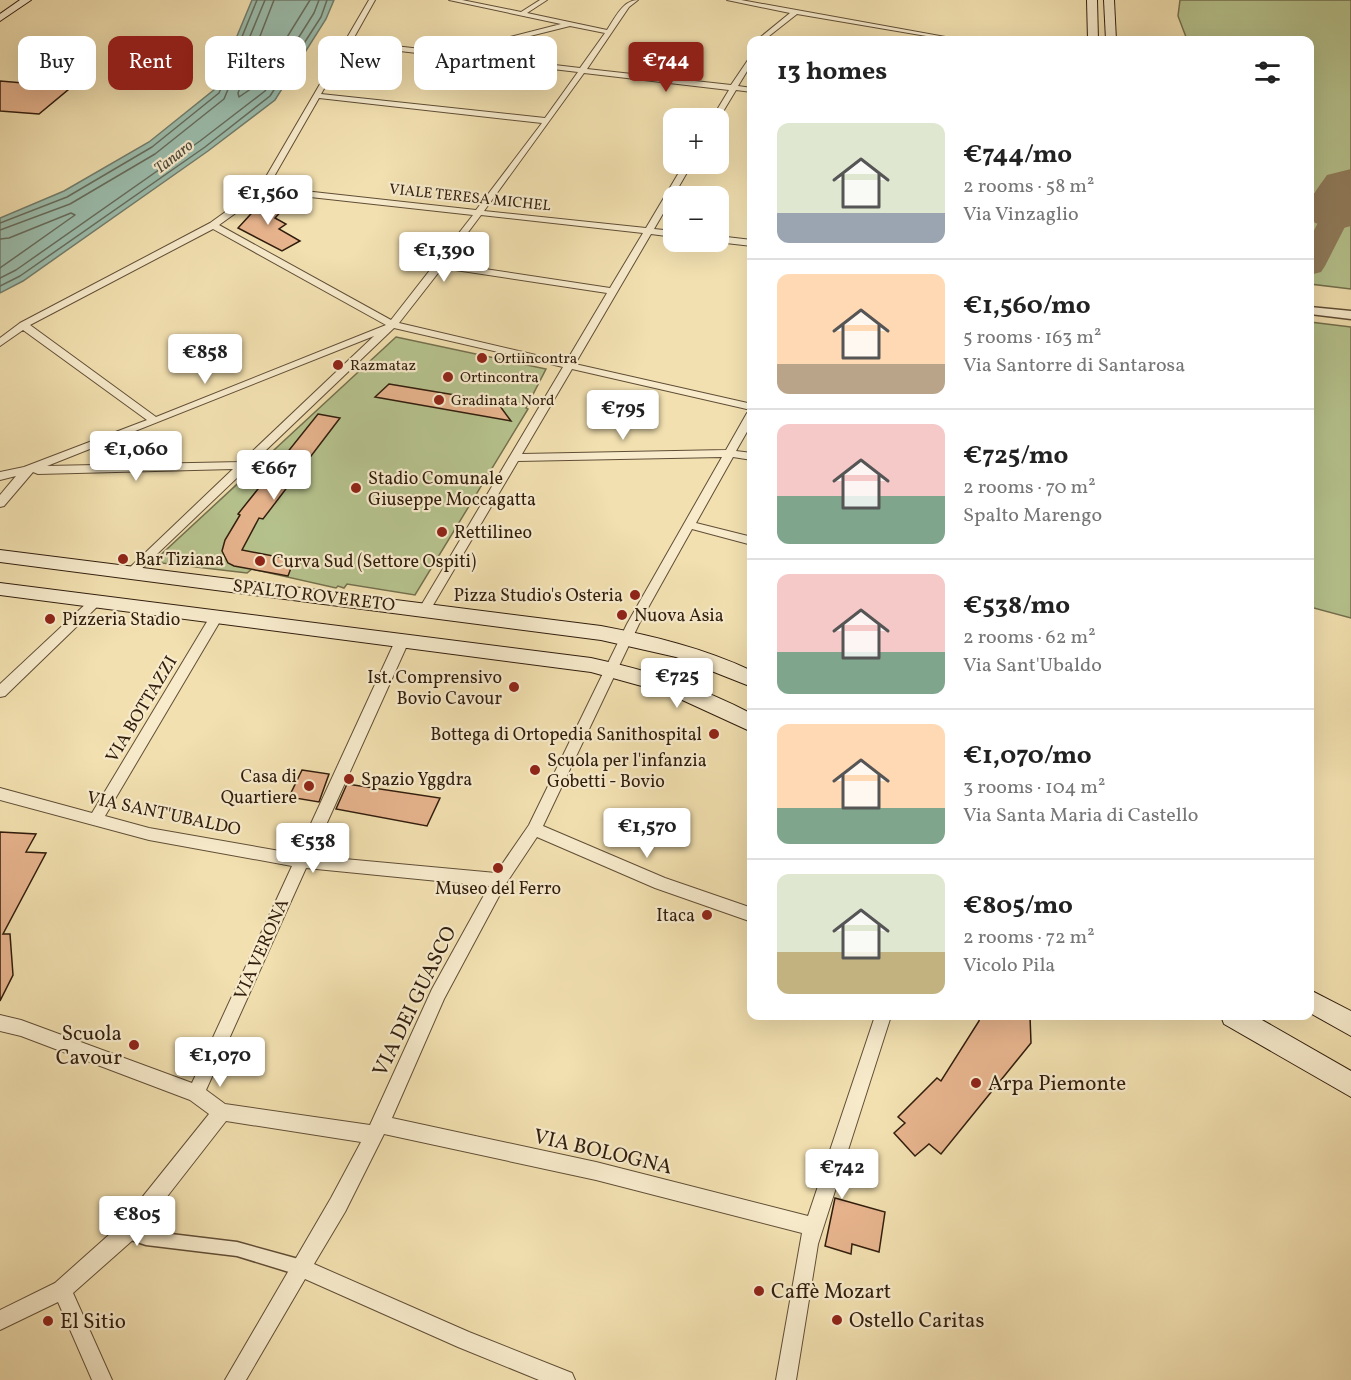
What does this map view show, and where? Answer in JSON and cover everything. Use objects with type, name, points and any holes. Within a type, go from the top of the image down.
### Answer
[{"type":"main road","points":[[0,18],[26,0]]},
{"type":"main road","points":[[1092,0],[1093,36]]},
{"type":"main road","points":[[1109,0],[1110,36]]},
{"type":"main road","name":"SPALTO ROVERETO","points":[[0,556],[424,609],[627,638],[695,655],[747,678]]},
{"type":"main road","name":"SPALTO ROVERETO","points":[[0,589],[612,669],[694,695],[747,722]]},
{"type":"main road","points":[[1314,1003],[1351,1024]]},
{"type":"main road","points":[[1240,1020],[1351,1085]]},
{"type":"street","points":[[351,36],[372,0]]},
{"type":"street","points":[[452,0],[476,2],[609,32]]},
{"type":"street","points":[[522,14],[544,0]]},
{"type":"street","points":[[130,573],[393,325],[547,121],[628,4],[635,0]]},
{"type":"street","points":[[730,0],[916,36]]},
{"type":"street","points":[[765,36],[795,12]]},
{"type":"street","points":[[522,36],[572,24]]},
{"type":"street","points":[[722,108],[747,65]]},
{"type":"street","points":[[557,67],[747,89]]},
{"type":"street","points":[[0,343],[23,325],[213,225],[263,189],[320,90]]},
{"type":"street","points":[[317,96],[547,121]]},
{"type":"street","points":[[424,609],[516,458],[682,174]]},
{"type":"street","name":"VIALE TERESA MICHEL","points":[[263,189],[663,233]]},
{"type":"street","points":[[213,225],[393,325],[747,406]]},
{"type":"street","points":[[729,240],[747,242]]},
{"type":"street","points":[[440,265],[613,291]]},
{"type":"street","points":[[1314,300],[1351,305]]},
{"type":"street","points":[[1314,311],[1351,315]]},
{"type":"street","points":[[23,325],[155,421]]},
{"type":"street","points":[[0,476],[27,470],[155,421],[393,325]]},
{"type":"street","name":"VIA DEI GUASCO","points":[[235,1380],[302,1268],[377,1130],[438,994],[500,880],[534,830],[627,638],[747,423]]},
{"type":"street","points":[[516,458],[731,453],[747,456]]},
{"type":"street","points":[[0,503],[27,470],[244,465]]},
{"type":"street","points":[[690,525],[747,540]]},
{"type":"street","points":[[0,692],[95,602]]},
{"type":"street","name":"VIA BOTTAZZI","points":[[96,819],[216,618]]},
{"type":"street","name":"VIA VERONA","points":[[196,1093],[402,641]]},
{"type":"street","name":"VIA SANT'UBALDO","points":[[0,794],[149,834],[301,861],[500,880]]},
{"type":"street","points":[[534,830],[660,883],[747,913]]},
{"type":"street","points":[[786,1380],[808,1244],[882,1020]]},
{"type":"street","points":[[0,1023],[21,1028],[196,1093],[222,1112],[127,1232],[62,1290],[0,1320]]},
{"type":"street","name":"VIA BOLOGNA","points":[[222,1112],[377,1130],[596,1171],[814,1227]]},
{"type":"street","points":[[127,1232],[146,1238],[237,1249],[302,1268],[465,1340],[565,1380]]},
{"type":"street","points":[[62,1290],[102,1380]]},
{"type":"green space","points":[[1180,0],[1351,0],[1351,289],[1314,284],[1314,36],[1186,36],[1178,16]]},
{"type":"green space","points":[[1314,322],[1351,327],[1351,618],[1314,608]]},
{"type":"green space","name":"Stadio Comunale Giuseppe Moccagatta","points":[[396,337],[546,369],[526,408],[528,409],[415,595],[347,584],[344,588],[338,586],[336,588],[252,569],[247,573],[153,562]]},
{"type":"water","points":[[252,0],[334,0],[326,19],[306,51],[306,36],[237,36]]},
{"type":"water","name":"Tanaro","points":[[214,90],[281,90],[275,100],[208,151],[23,281],[0,293],[0,218],[64,191],[149,142]]},
{"type":"building","points":[[0,81],[18,83],[18,90],[68,90],[39,114],[0,111]]},
{"type":"building","points":[[261,203],[287,205],[275,218],[286,224],[279,229],[300,241],[282,251],[238,228]]},
{"type":"building","name":"Gradinata Nord","points":[[389,384],[497,402],[511,421],[375,397]]},
{"type":"building","points":[[318,414],[340,418],[263,519],[259,518],[242,550],[294,560],[288,576],[228,563],[222,551],[225,540],[240,515],[238,514]]},
{"type":"building","name":"Casa di Quartiere","points":[[302,770],[329,774],[319,802],[289,797]]},
{"type":"building","points":[[347,784],[440,798],[427,826],[336,809]]},
{"type":"building","points":[[0,832],[36,834],[26,852],[46,853],[3,934],[10,934],[13,975],[0,1001]]},
{"type":"building","name":"Arpa Piemonte","points":[[1030,1020],[1031,1043],[941,1154],[929,1144],[915,1156],[894,1133],[905,1123],[898,1117],[937,1078],[941,1081],[979,1021]]},
{"type":"building","points":[[835,1198],[885,1212],[879,1252],[852,1244],[851,1254],[825,1246]]},
{"type":"taxiway","points":[[1314,202],[1340,208],[1314,258]]},
{"type":"runway","points":[[1340,208],[1351,190]]},
{"type":"place","name":"Ortiincontra","points":[[482,358]]},
{"type":"place","name":"Razmataz","points":[[338,365]]},
{"type":"place","name":"Ortincontra","points":[[448,377]]},
{"type":"place","name":"Gradinata Nord","points":[[439,400]]},
{"type":"place","name":"Stadio Comunale Giuseppe Moccagatta","points":[[356,488]]},
{"type":"place","name":"Rettilineo","points":[[442,532]]},
{"type":"place","name":"Bar Tiziana","points":[[123,559]]},
{"type":"place","name":"Curva Sud (Settore Ospiti)","points":[[260,561]]},
{"type":"place","name":"Pizza Studio's Osteria","points":[[635,595]]},
{"type":"place","name":"Nuova Asia","points":[[622,615]]},
{"type":"place","name":"Pizzeria Stadio","points":[[50,619]]},
{"type":"place","name":"Ist. Comprensivo Bovio Cavour","points":[[514,687]]},
{"type":"place","name":"Bottega di Ortopedia Sanithospital","points":[[714,734]]},
{"type":"place","name":"Scuola per l'infanzia Gobetti - Bovio","points":[[535,770]]},
{"type":"place","name":"Spazio Yggdra","points":[[349,779]]},
{"type":"place","name":"Casa di Quartiere","points":[[309,786]]},
{"type":"place","name":"Museo del Ferro","points":[[498,868]]},
{"type":"place","name":"Itaca","points":[[707,915]]},
{"type":"place","name":"Scuola Cavour","points":[[134,1045]]},
{"type":"place","name":"Arpa Piemonte","points":[[976,1083]]},
{"type":"place","name":"Caffè Mozart","points":[[759,1291]]},
{"type":"place","name":"Ostello Caritas","points":[[837,1320]]},
{"type":"place","name":"El Sitio","points":[[48,1321]]}]
